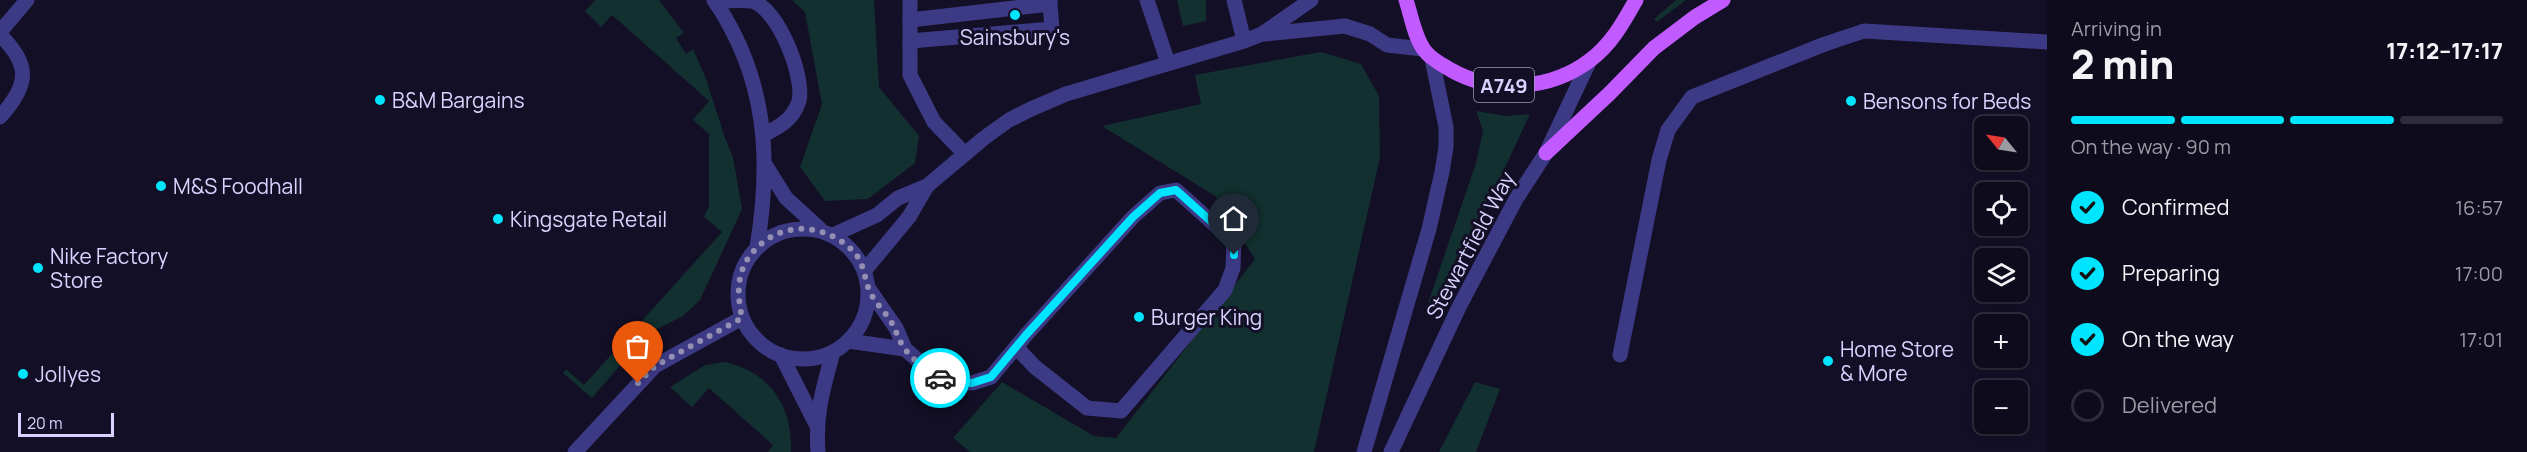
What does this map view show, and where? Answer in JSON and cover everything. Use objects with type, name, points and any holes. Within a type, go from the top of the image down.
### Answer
[{"type":"main road","points":[[1406,0],[1428,54]]},
{"type":"main road","name":"A749","points":[[1428,54],[1465,78],[1496,85],[1535,84],[1553,80],[1590,60],[1616,33],[1636,0]]},
{"type":"main road","points":[[1546,153],[1654,48],[1695,17],[1723,0]]},
{"type":"street","points":[[0,117],[16,99],[24,75],[15,50],[0,34],[27,0]]},
{"type":"street","points":[[714,0],[752,1],[764,8],[780,27],[797,71],[799,100],[788,121],[763,135]]},
{"type":"street","points":[[714,0],[744,51],[751,71],[763,135],[766,166],[763,213],[757,246]]},
{"type":"street","points":[[910,0],[910,75],[934,122],[965,154]]},
{"type":"street","points":[[1147,0],[1168,63]]},
{"type":"street","points":[[1234,0],[1244,41]]},
{"type":"street","points":[[869,289],[867,308],[860,326],[848,341],[833,352],[807,359],[781,355],[757,341],[742,318],[738,299],[739,280],[746,262],[757,246],[771,236],[786,230],[803,228],[827,233],[877,215],[898,198],[927,186],[1009,120],[1031,109],[1066,94],[1262,34],[1311,0]]},
{"type":"street","points":[[910,20],[1050,2],[1052,29],[910,41]]},
{"type":"street","points":[[1262,34],[1346,26],[1370,34],[1388,45],[1428,54]]},
{"type":"street","points":[[1620,355],[1659,160],[1668,130],[1692,97],[1825,44],[1864,31],[2047,42]]},
{"type":"street","name":"Stewartfield Way","points":[[1364,452],[1429,229],[1443,164],[1446,127],[1428,54]]},
{"type":"street","name":"Stewartfield Way","points":[[1391,452],[1491,242],[1546,153],[1590,60]]},
{"type":"street","points":[[766,166],[786,198],[827,233],[855,253],[864,270],[869,289],[896,328],[905,349],[935,375],[947,382],[972,383],[991,377],[1016,347],[1133,217],[1160,193],[1176,190],[1234,242],[1233,268],[1225,290],[1121,411],[1087,408],[1035,367],[1016,347]]},
{"type":"street","points":[[864,270],[909,217],[927,186]]},
{"type":"street","points":[[575,452],[655,366],[742,318]]},
{"type":"street","points":[[848,341],[905,349]]},
{"type":"street","points":[[818,452],[816,424],[821,393],[833,352]]},
{"type":"street","points":[[781,355],[816,424]]},
{"type":"green space","points":[[595,0],[659,0],[684,33],[676,38],[686,54],[693,49],[705,76],[733,157],[742,209],[700,300],[683,316],[655,330],[628,356],[592,398],[563,373],[566,369],[584,385],[722,232],[704,217],[709,206],[709,134],[693,120],[709,101],[612,15],[601,27],[585,11]]},
{"type":"green space","points":[[792,0],[874,0],[879,87],[919,136],[915,163],[868,199],[825,201],[800,167],[822,104],[805,12]]},
{"type":"green space","points":[[1177,0],[1206,0],[1206,21],[1183,26]]},
{"type":"green space","points":[[1676,0],[1686,0],[1657,22],[1654,19]]},
{"type":"green space","points":[[1321,52],[1361,64],[1379,96],[1380,157],[1314,452],[970,452],[953,438],[1002,382],[1094,436],[1116,438],[1255,259],[1215,196],[1102,126],[1201,104],[1195,75]]},
{"type":"green space","points":[[1476,111],[1506,116],[1530,114],[1435,317],[1425,312],[1476,163],[1483,131]]},
{"type":"green space","points":[[724,362],[754,374],[776,394],[788,420],[791,452],[768,452],[773,445],[709,388],[692,407],[670,387],[705,365]]},
{"type":"green space","points":[[1475,382],[1500,389],[1476,452],[1439,452]]},
{"type":"way so far","points":[[638,383],[655,366],[742,318],[738,299],[739,280],[746,262],[757,246],[771,236],[786,230],[803,228],[821,230],[833,235],[855,253],[868,280],[869,289],[896,328],[905,349],[940,378]]},
{"type":"place","name":"Sainsbury's","points":[[1015,15]]},
{"type":"place","name":"B&M Bargains","points":[[380,100]]},
{"type":"place","name":"Bensons for Beds","points":[[1851,101]]},
{"type":"place","name":"M&S Foodhall","points":[[161,186]]},
{"type":"place","name":"Kingsgate Retail","points":[[498,219]]},
{"type":"place","name":"Nike Factory Store","points":[[38,268]]},
{"type":"place","name":"Burger King","points":[[1139,317]]},
{"type":"place","name":"Home Store & More","points":[[1828,361]]},
{"type":"place","name":"Jollyes","points":[[23,374]]},
{"type":"route","points":[[940,378],[947,382],[972,383],[991,377],[1133,217],[1160,193],[1176,190],[1234,242],[1234,255]]}]
